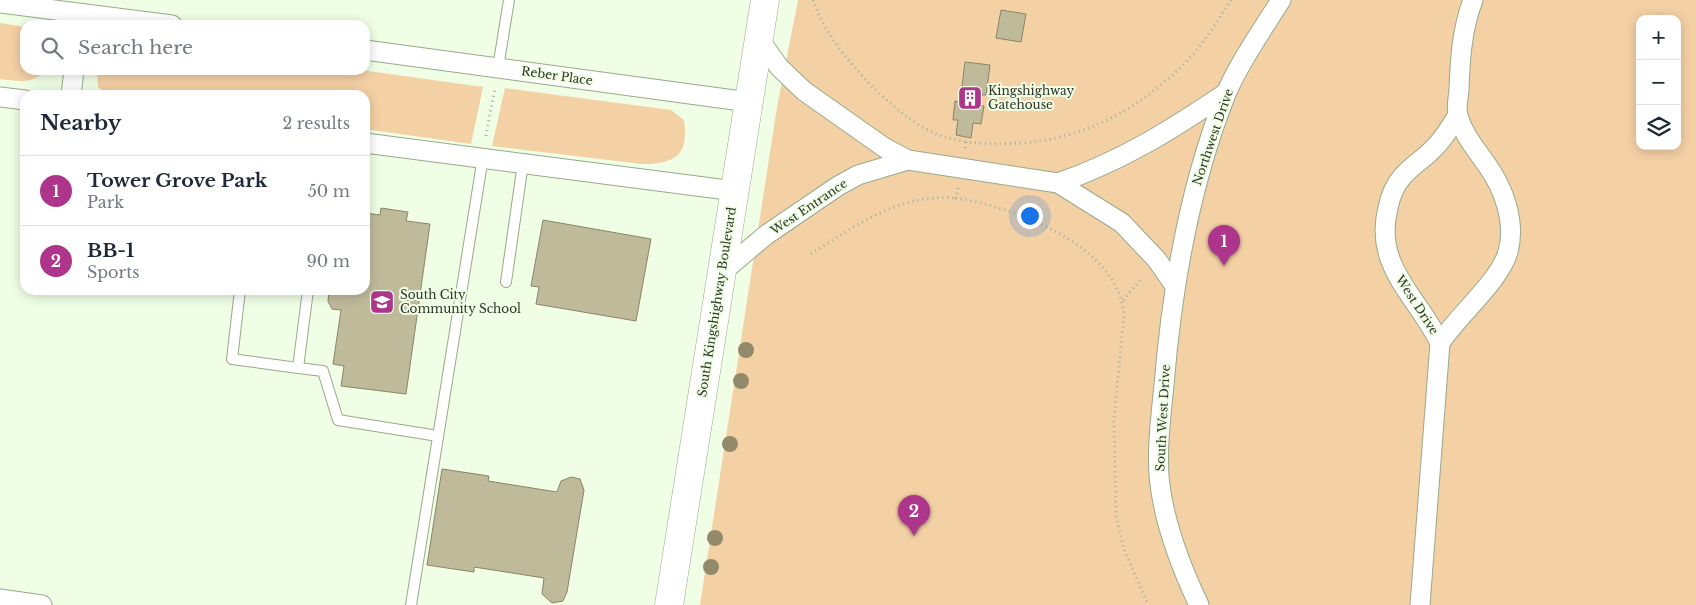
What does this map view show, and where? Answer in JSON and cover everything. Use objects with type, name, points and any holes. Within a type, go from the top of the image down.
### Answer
[{"type":"main road","name":"South Kingshighway Boulevard","points":[[669,605],[765,0]]},
{"type":"street","name":"Northwest Drive","points":[[1175,286],[1199,178],[1226,93],[1281,0]]},
{"type":"street","name":"West Drive","points":[[1420,605],[1440,343],[1449,328],[1500,270],[1508,251],[1511,230],[1500,185],[1474,149],[1458,115],[1462,46],[1466,18],[1473,0]]},
{"type":"street","points":[[0,2],[79,19],[94,20]]},
{"type":"street","name":"West Entrance","points":[[759,39],[779,67],[804,91],[851,126],[908,160],[1058,183],[1122,223],[1157,260],[1175,286]]},
{"type":"street","name":"Reber Place","points":[[370,51],[749,102]]},
{"type":"street","points":[[72,90],[73,75]]},
{"type":"street","name":"West Entrance","points":[[1058,183],[1129,155],[1226,93]]},
{"type":"street","points":[[0,97],[20,99]]},
{"type":"street","name":"West Drive","points":[[1440,343],[1432,326],[1406,292],[1391,264],[1385,240],[1385,220],[1390,199],[1401,178],[1437,145],[1458,115]]},
{"type":"street","points":[[370,144],[735,191]]},
{"type":"street","name":"West Entrance","points":[[721,273],[766,235],[838,186],[866,172],[908,160]]},
{"type":"street","name":"South West Drive","points":[[1175,286],[1161,422],[1159,476],[1169,528],[1186,577],[1199,605]]},
{"type":"street","points":[[0,600],[42,605]]},
{"type":"lane","points":[[498,68],[508,0]]},
{"type":"lane","points":[[411,605],[483,158]]},
{"type":"lane","points":[[506,282],[523,163]]},
{"type":"lane","points":[[239,295],[232,359],[323,371],[338,420],[438,436]]},
{"type":"lane","points":[[298,368],[307,295]]},
{"type":"path","points":[[813,0],[820,16],[838,45],[895,106],[924,128],[950,139],[1000,144],[1052,140],[1082,132],[1132,105],[1181,67],[1202,42],[1231,0]]},
{"type":"path","points":[[483,158],[498,68]]},
{"type":"path","points":[[964,150],[966,142]]},
{"type":"path","points":[[956,198],[958,190]]},
{"type":"path","points":[[811,254],[877,214],[907,202],[934,197],[956,198],[1002,209],[1054,231],[1072,241],[1108,272],[1118,288],[1123,301],[1123,330],[1114,419],[1116,516],[1124,549],[1148,605]]},
{"type":"path","points":[[1123,301],[1142,278]]},
{"type":"shaded area","points":[[798,0],[1696,0],[1696,605],[700,605],[777,107]]},
{"type":"shaded area","points":[[0,23],[20,26],[20,75],[41,75],[24,81],[0,79]]},
{"type":"shaded area","points":[[370,71],[483,87],[471,144],[370,130],[370,90],[102,90],[98,87],[97,75],[370,75]]},
{"type":"shaded area","points":[[505,88],[671,110],[684,120],[685,132],[682,149],[678,155],[664,162],[642,164],[492,146]]},
{"type":"building","points":[[1001,10],[1026,14],[1021,42],[996,38]]},
{"type":"building","name":"Kingshighway Gatehouse","points":[[965,62],[990,65],[986,95],[980,95],[979,105],[984,106],[981,124],[973,123],[971,138],[956,135],[958,120],[953,120],[955,101],[960,102]]},
{"type":"building","points":[[381,208],[408,212],[406,221],[430,224],[406,394],[341,386],[344,366],[333,364],[341,310],[332,309],[328,301],[329,295],[370,295],[370,214],[380,215]]},
{"type":"building","points":[[543,220],[651,239],[636,321],[536,304],[539,287],[531,286]]},
{"type":"building","points":[[442,469],[489,476],[488,481],[557,492],[561,481],[571,477],[580,479],[584,490],[567,592],[563,601],[552,603],[542,594],[544,578],[474,567],[474,572],[427,565]]},
{"type":"place","name":"Kingshighway Gatehouse","points":[[970,98]]},
{"type":"place","name":"Tower Grove Park","points":[[1224,266]]},
{"type":"place","name":"South City Community School","points":[[382,302]]},
{"type":"place","name":"BB-1","points":[[914,536]]}]
